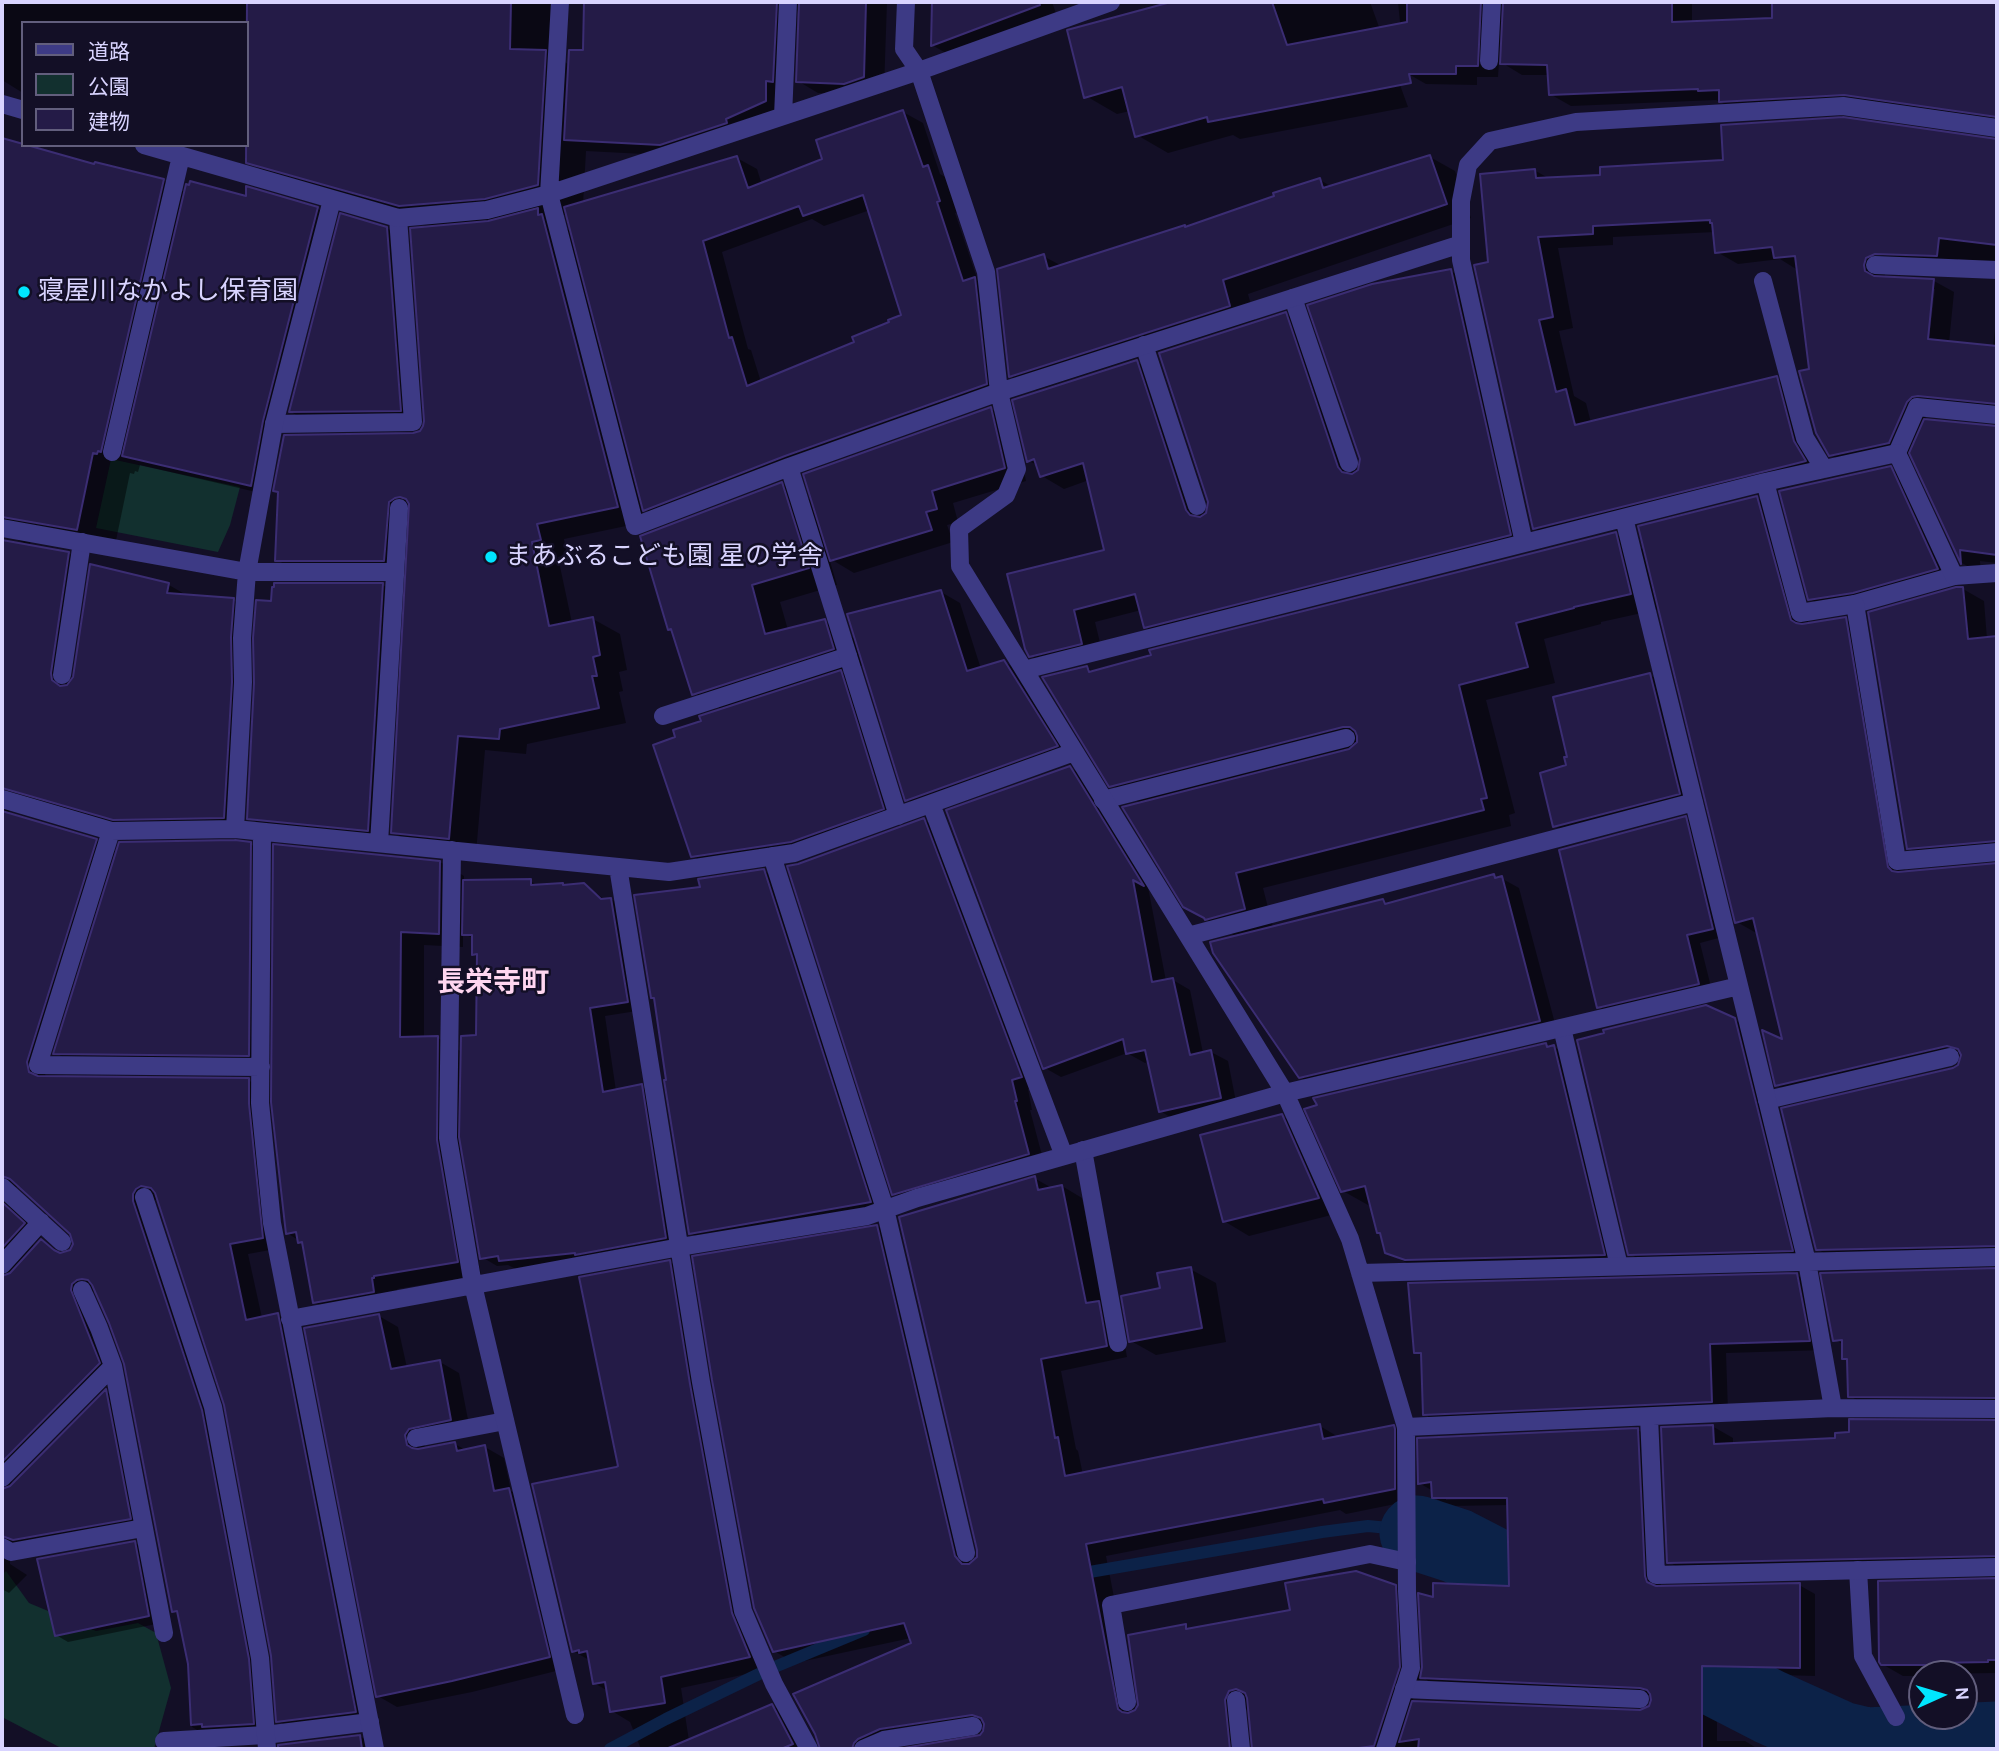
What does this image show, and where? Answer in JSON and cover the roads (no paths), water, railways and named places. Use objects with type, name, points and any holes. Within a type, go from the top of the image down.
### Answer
[{"type":"street","points":[[560,2],[549,194],[635,526],[789,467],[999,392],[1461,244]]},
{"type":"street","points":[[783,116],[788,2]]},
{"type":"street","points":[[906,2],[904,49],[919,71],[986,272],[999,392],[1017,469],[1006,495],[959,529],[960,566],[1284,1093],[1350,1239],[1406,1427],[1411,1668],[1385,1749]]},
{"type":"street","points":[[151,147],[398,218],[487,210],[549,194],[919,71],[1111,2]]},
{"type":"street","points":[[1489,61],[1492,2]]},
{"type":"street","points":[[2,104],[21,109]]},
{"type":"street","points":[[1524,543],[1461,260],[1461,201],[1468,165],[1490,141],[1576,122],[1843,106],[1997,128]]},
{"type":"street","points":[[112,452],[181,156]]},
{"type":"street","points":[[235,829],[247,572],[274,424],[332,200]]},
{"type":"street","points":[[274,424],[413,422],[398,218]]},
{"type":"street","points":[[1875,265],[1997,270]]},
{"type":"street","points":[[1763,281],[1805,438],[1824,469]]},
{"type":"street","points":[[1293,298],[1349,463]]},
{"type":"street","points":[[1144,345],[1197,506]]},
{"type":"street","points":[[1954,576],[1897,453],[1917,408],[1997,415]]},
{"type":"street","points":[[1024,670],[1765,482],[1897,453]]},
{"type":"street","points":[[789,467],[898,816]]},
{"type":"street","points":[[1765,482],[1800,613],[1855,604],[1954,576],[1997,573]]},
{"type":"street","points":[[379,844],[399,508]]},
{"type":"street","points":[[1623,518],[1807,1262],[1833,1408]]},
{"type":"street","points":[[2,528],[247,572],[395,572]]},
{"type":"street","points":[[62,676],[82,542]]},
{"type":"street","points":[[1855,604],[1897,861],[1997,852]]},
{"type":"street","points":[[663,716],[848,656]]},
{"type":"street","points":[[1104,800],[1346,738]]},
{"type":"street","points":[[2,799],[111,831],[235,829],[669,872],[794,853],[1074,752]]},
{"type":"street","points":[[1188,936],[1694,802]]},
{"type":"street","points":[[931,804],[1064,1156]]},
{"type":"street","points":[[111,831],[38,1065],[261,1067]]},
{"type":"street","points":[[262,832],[260,1103],[272,1223],[375,1749]]},
{"type":"street","points":[[452,850],[449,1138],[473,1284],[575,1715]]},
{"type":"street","points":[[772,856],[885,1209],[965,1553]]},
{"type":"street","points":[[618,866],[701,1382],[743,1611],[774,1684],[809,1749]]},
{"type":"street","points":[[290,1319],[680,1247],[867,1216],[917,1198],[1284,1093],[1739,986]]},
{"type":"street","points":[[1562,1027],[1619,1266]]},
{"type":"street","points":[[1767,1100],[1950,1057]]},
{"type":"street","points":[[1083,1150],[1118,1343]]},
{"type":"street","points":[[2,1187],[62,1242]]},
{"type":"street","points":[[144,1197],[213,1407],[260,1658],[266,1742]]},
{"type":"street","points":[[2,1265],[41,1222]]},
{"type":"street","points":[[1360,1273],[1997,1257]]},
{"type":"street","points":[[82,1290],[113,1366],[164,1633]]},
{"type":"street","points":[[2,1478],[113,1366]]},
{"type":"street","points":[[1406,1427],[1833,1408],[1997,1409]]},
{"type":"street","points":[[1649,1417],[1656,1575],[1997,1567]]},
{"type":"street","points":[[416,1438],[505,1421]]},
{"type":"street","points":[[2,1547],[11,1552],[143,1528]]},
{"type":"street","points":[[1127,1702],[1111,1605],[1370,1554],[1407,1562]]},
{"type":"street","points":[[1858,1570],[1863,1656],[1896,1717]]},
{"type":"street","points":[[1404,1689],[1640,1699]]},
{"type":"street","points":[[1236,1700],[1241,1749]]},
{"type":"street","points":[[164,1741],[266,1742],[370,1722]]},
{"type":"street","points":[[863,1749],[884,1740],[973,1726]]},
{"type":"waterway","points":[[1078,1574],[1322,1532],[1368,1526],[1399,1529]]},
{"type":"waterway","points":[[1417,1533],[1457,1546],[1770,1707],[1841,1739],[1866,1745],[1997,1739]]},
{"type":"waterway","points":[[777,1666],[864,1630]]},
{"type":"waterway","points":[[610,1749],[759,1674]]},
{"type":"place","name":"寝屋川なかよし保育園","points":[[24,292]]},
{"type":"place","name":"まあぶるこども園 星の学舎","points":[[491,557]]},
{"type":"district","name":"長栄寺町","points":[[493,983]]}]
